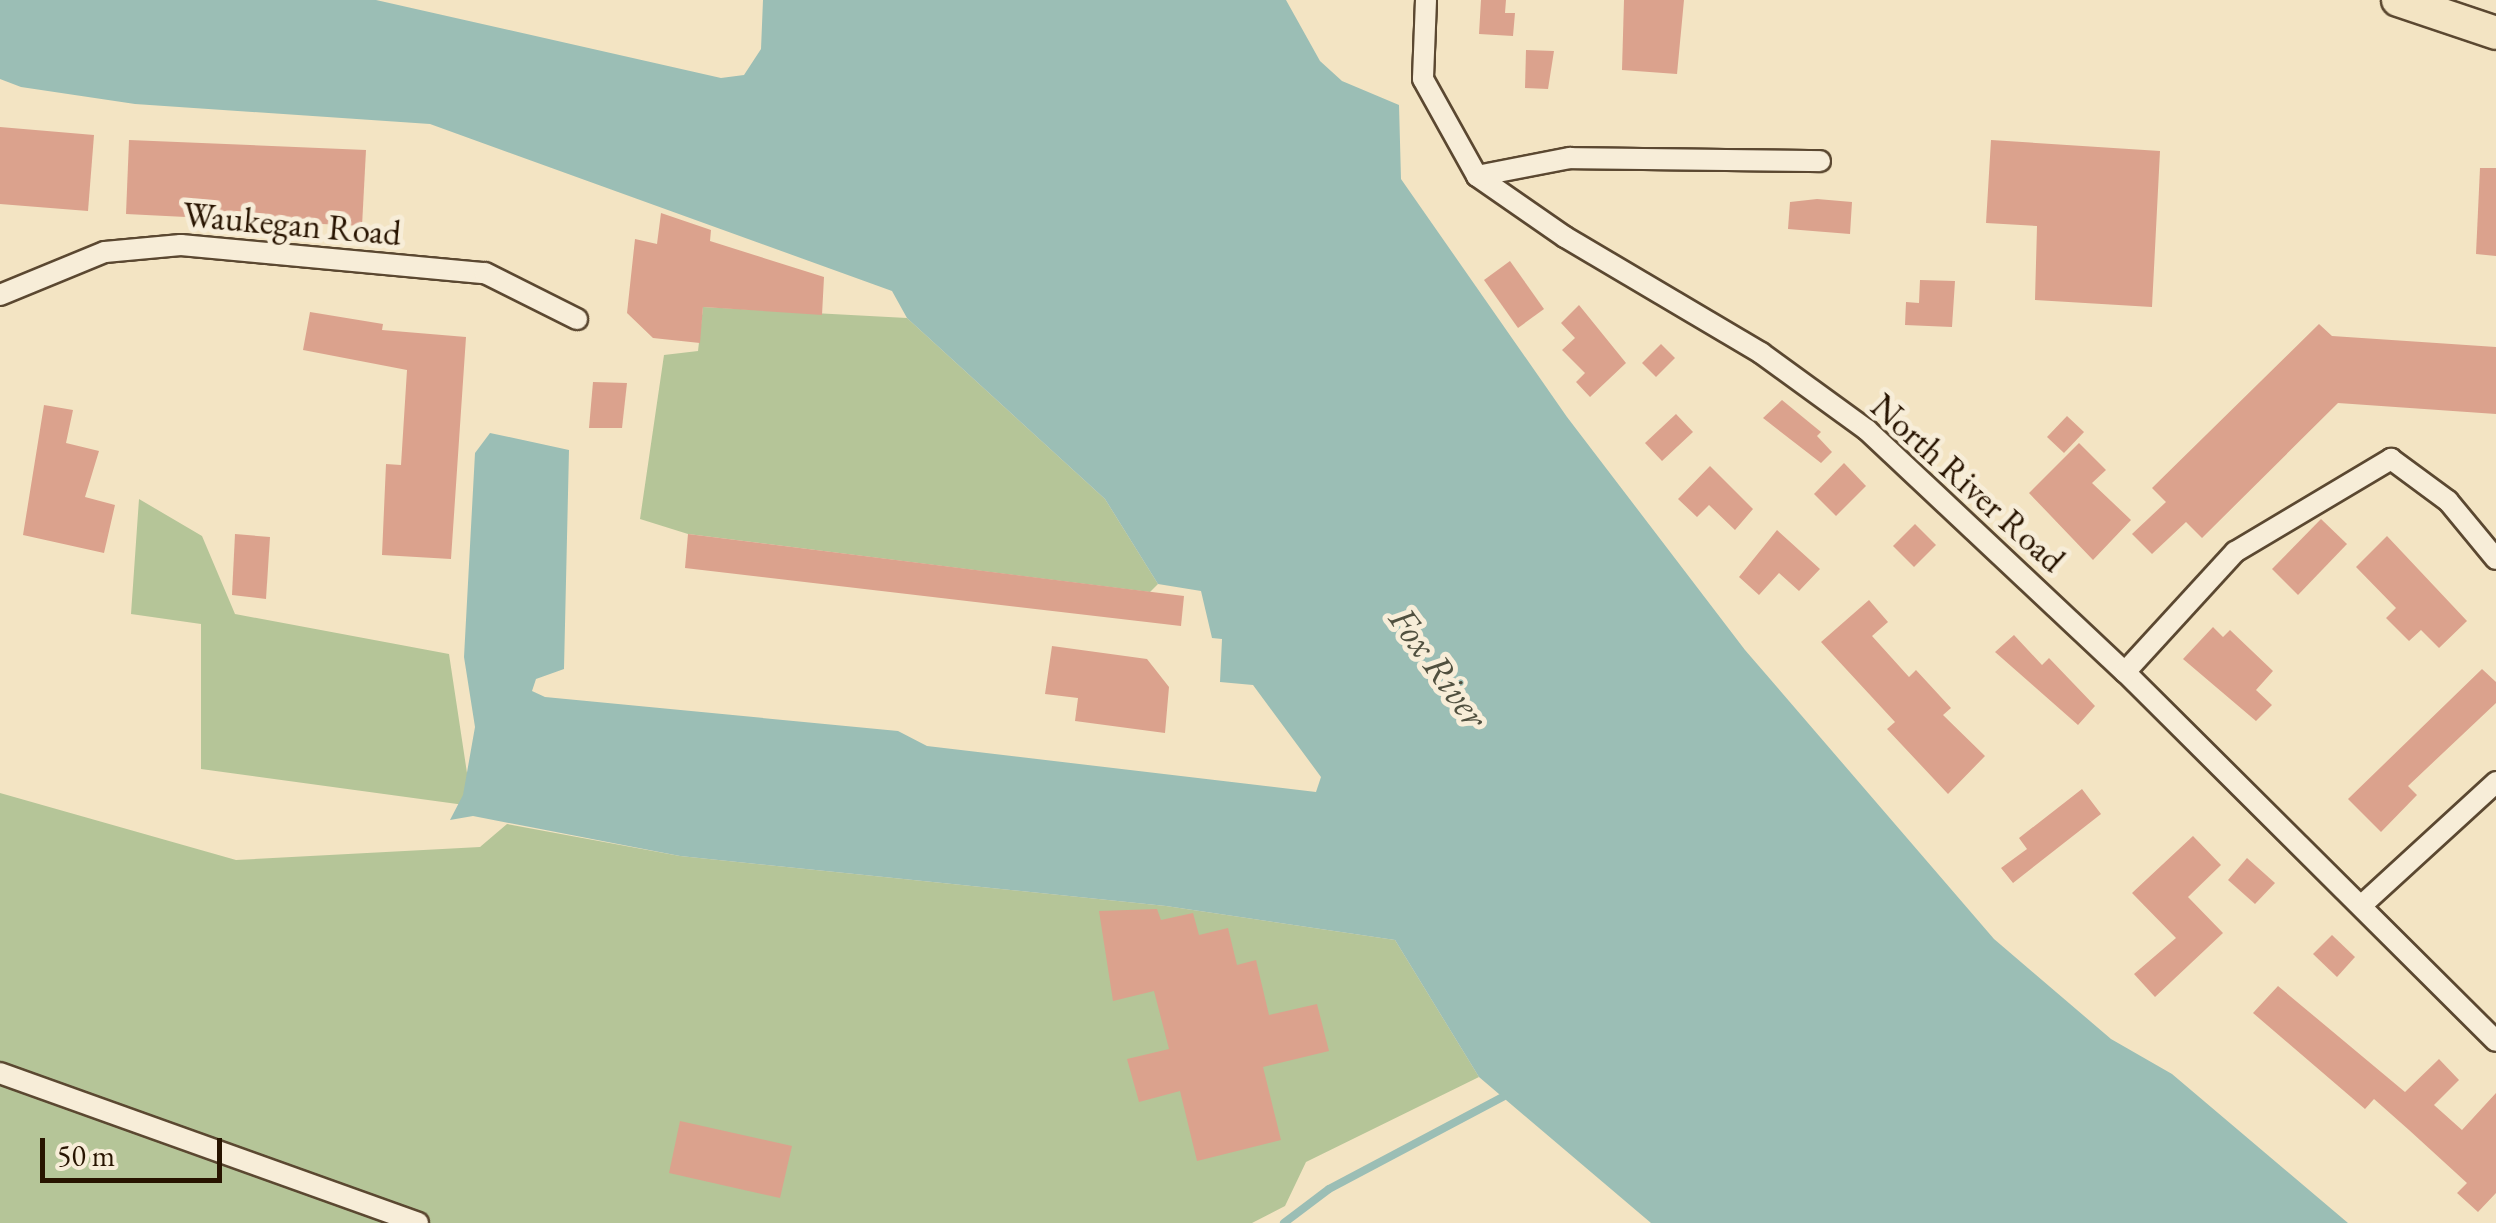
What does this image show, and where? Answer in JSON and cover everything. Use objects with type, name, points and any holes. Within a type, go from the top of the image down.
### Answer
[{"type":"main road","points":[[2398,0],[2496,33]]},
{"type":"street","name":"North River Road","points":[[1426,0],[1423,79],[1477,176],[1565,237],[1762,352],[1867,430],[2125,672],[2496,1041]]},
{"type":"street","points":[[1477,176],[1570,158],[1820,161]]},
{"type":"street","name":"Waukegan Road","points":[[0,295],[105,252],[181,245],[485,274],[577,319]]},
{"type":"street","points":[[2125,672],[2235,552],[2391,459],[2448,502],[2496,559]]},
{"type":"street","points":[[2362,906],[2496,782]]},
{"type":"street","points":[[0,1073],[418,1223]]},
{"type":"green space","points":[[703,307],[907,318],[1105,499],[1158,584],[1150,592],[688,534],[640,519],[664,355],[698,351]]},
{"type":"green space","points":[[139,499],[202,536],[235,614],[449,654],[472,806],[201,769],[201,624],[131,614]]},
{"type":"green space","points":[[0,793],[236,860],[480,847],[507,824],[680,856],[1166,906],[1395,940],[1479,1077],[1306,1162],[1285,1206],[1252,1223],[0,1223]]},
{"type":"water","name":"Fox River","points":[[0,0],[376,0],[721,78],[744,75],[761,49],[763,0],[1286,0],[1320,61],[1342,81],[1399,105],[1401,179],[1567,417],[1745,650],[1994,939],[2111,1039],[2172,1074],[2348,1223],[1651,1223],[1479,1077],[1395,940],[1166,906],[680,856],[473,816],[450,820],[463,795],[475,727],[464,657],[475,453],[490,433],[569,450],[564,669],[536,679],[532,691],[545,697],[898,731],[927,746],[1316,792],[1321,777],[1253,685],[1220,682],[1222,639],[1212,638],[1201,591],[1158,584],[1105,499],[907,318],[892,291],[430,124],[135,104],[21,87],[0,79]]},
{"type":"building","points":[[1481,0],[1506,0],[1505,13],[1515,13],[1513,36],[1479,34]]},
{"type":"building","points":[[1624,0],[1684,0],[1677,74],[1622,70]]},
{"type":"building","points":[[1526,50],[1554,51],[1548,89],[1525,88]]},
{"type":"building","points":[[0,127],[94,135],[88,211],[0,204]]},
{"type":"building","points":[[129,140],[366,150],[362,226],[126,214]]},
{"type":"building","points":[[1991,140],[2160,151],[2152,307],[2035,300],[2037,226],[1986,223]]},
{"type":"building","points":[[2480,168],[2496,168],[2496,256],[2476,254]]},
{"type":"building","points":[[1790,202],[1852,202],[1850,234],[1788,229]]},
{"type":"building","points":[[661,213],[711,230],[710,241],[824,277],[822,315],[703,307],[700,343],[653,338],[627,313],[635,239],[657,244]]},
{"type":"building","points":[[1510,261],[1544,309],[1518,328],[1484,280]]},
{"type":"building","points":[[1920,280],[1955,281],[1952,327],[1905,325],[1906,302],[1919,303]]},
{"type":"building","points":[[1579,305],[1626,363],[1590,397],[1576,382],[1585,373],[1562,350],[1575,338],[1561,323]]},
{"type":"building","points":[[310,312],[383,324],[382,330],[466,337],[451,559],[382,555],[386,464],[401,465],[407,370],[303,350]]},
{"type":"building","points":[[2319,324],[2332,336],[2496,347],[2496,414],[2338,403],[2202,538],[2186,522],[2152,554],[2132,534],[2166,502],[2152,488]]},
{"type":"building","points":[[1661,344],[1675,358],[1656,377],[1642,363]]},
{"type":"building","points":[[593,382],[627,383],[622,428],[589,428]]},
{"type":"building","points":[[1782,400],[1821,432],[1817,436],[1832,452],[1821,463],[1763,418]]},
{"type":"building","points":[[44,405],[73,410],[66,443],[99,451],[85,497],[115,505],[104,553],[23,535]]},
{"type":"building","points":[[1676,414],[1693,432],[1662,461],[1645,443]]},
{"type":"building","points":[[2067,416],[2084,432],[2064,453],[2047,437]]},
{"type":"building","points":[[2079,443],[2106,470],[2092,483],[2131,520],[2093,560],[2029,493]]},
{"type":"building","points":[[1844,463],[1866,486],[1836,516],[1814,494]]},
{"type":"building","points":[[1710,466],[1753,509],[1735,530],[1709,505],[1697,517],[1678,499]]},
{"type":"building","points":[[2321,519],[2347,544],[2298,595],[2272,569]]},
{"type":"building","points":[[1915,524],[1936,545],[1914,567],[1893,546]]},
{"type":"building","points":[[1777,530],[1820,569],[1799,591],[1779,573],[1759,595],[1739,577]]},
{"type":"building","points":[[235,534],[270,537],[266,599],[232,595]]},
{"type":"building","points":[[688,534],[1184,596],[1181,626],[685,568]]},
{"type":"building","points":[[2387,536],[2467,621],[2439,648],[2421,630],[2409,641],[2386,618],[2396,608],[2356,567]]},
{"type":"building","points":[[1869,600],[1888,622],[1872,636],[1909,677],[1916,670],[1951,708],[1943,715],[1985,756],[1948,794],[1887,729],[1895,722],[1821,642]]},
{"type":"building","points":[[2213,627],[2223,637],[2230,630],[2273,671],[2256,690],[2272,705],[2256,721],[2183,659]]},
{"type":"building","points":[[2014,635],[2042,665],[2049,658],[2095,706],[2078,725],[1995,652]]},
{"type":"building","points":[[1052,646],[1147,659],[1169,687],[1165,733],[1075,721],[1078,698],[1045,694]]},
{"type":"building","points":[[2482,669],[2496,682],[2496,703],[2408,786],[2417,795],[2381,832],[2348,799]]},
{"type":"building","points":[[2082,789],[2101,814],[2013,883],[2001,868],[2027,849],[2019,838]]},
{"type":"building","points":[[2193,836],[2221,865],[2188,897],[2223,933],[2155,997],[2134,974],[2176,938],[2132,893]]},
{"type":"building","points":[[2247,858],[2275,883],[2255,904],[2228,880]]},
{"type":"building","points":[[1157,909],[1161,920],[1193,913],[1199,935],[1228,928],[1237,965],[1256,960],[1269,1015],[1317,1004],[1329,1051],[1263,1067],[1281,1140],[1197,1161],[1180,1091],[1139,1102],[1127,1059],[1169,1049],[1154,991],[1113,1001],[1099,911]]},
{"type":"building","points":[[2332,935],[2355,957],[2337,977],[2313,954]]},
{"type":"building","points":[[2278,986],[2405,1092],[2439,1059],[2459,1080],[2434,1105],[2462,1130],[2496,1093],[2496,1193],[2478,1212],[2457,1193],[2467,1183],[2374,1099],[2365,1109],[2253,1013]]},
{"type":"building","points":[[680,1121],[792,1146],[780,1198],[669,1173]]},
{"type":"waterway","points":[[1284,1223],[1329,1189],[1503,1097]]}]
